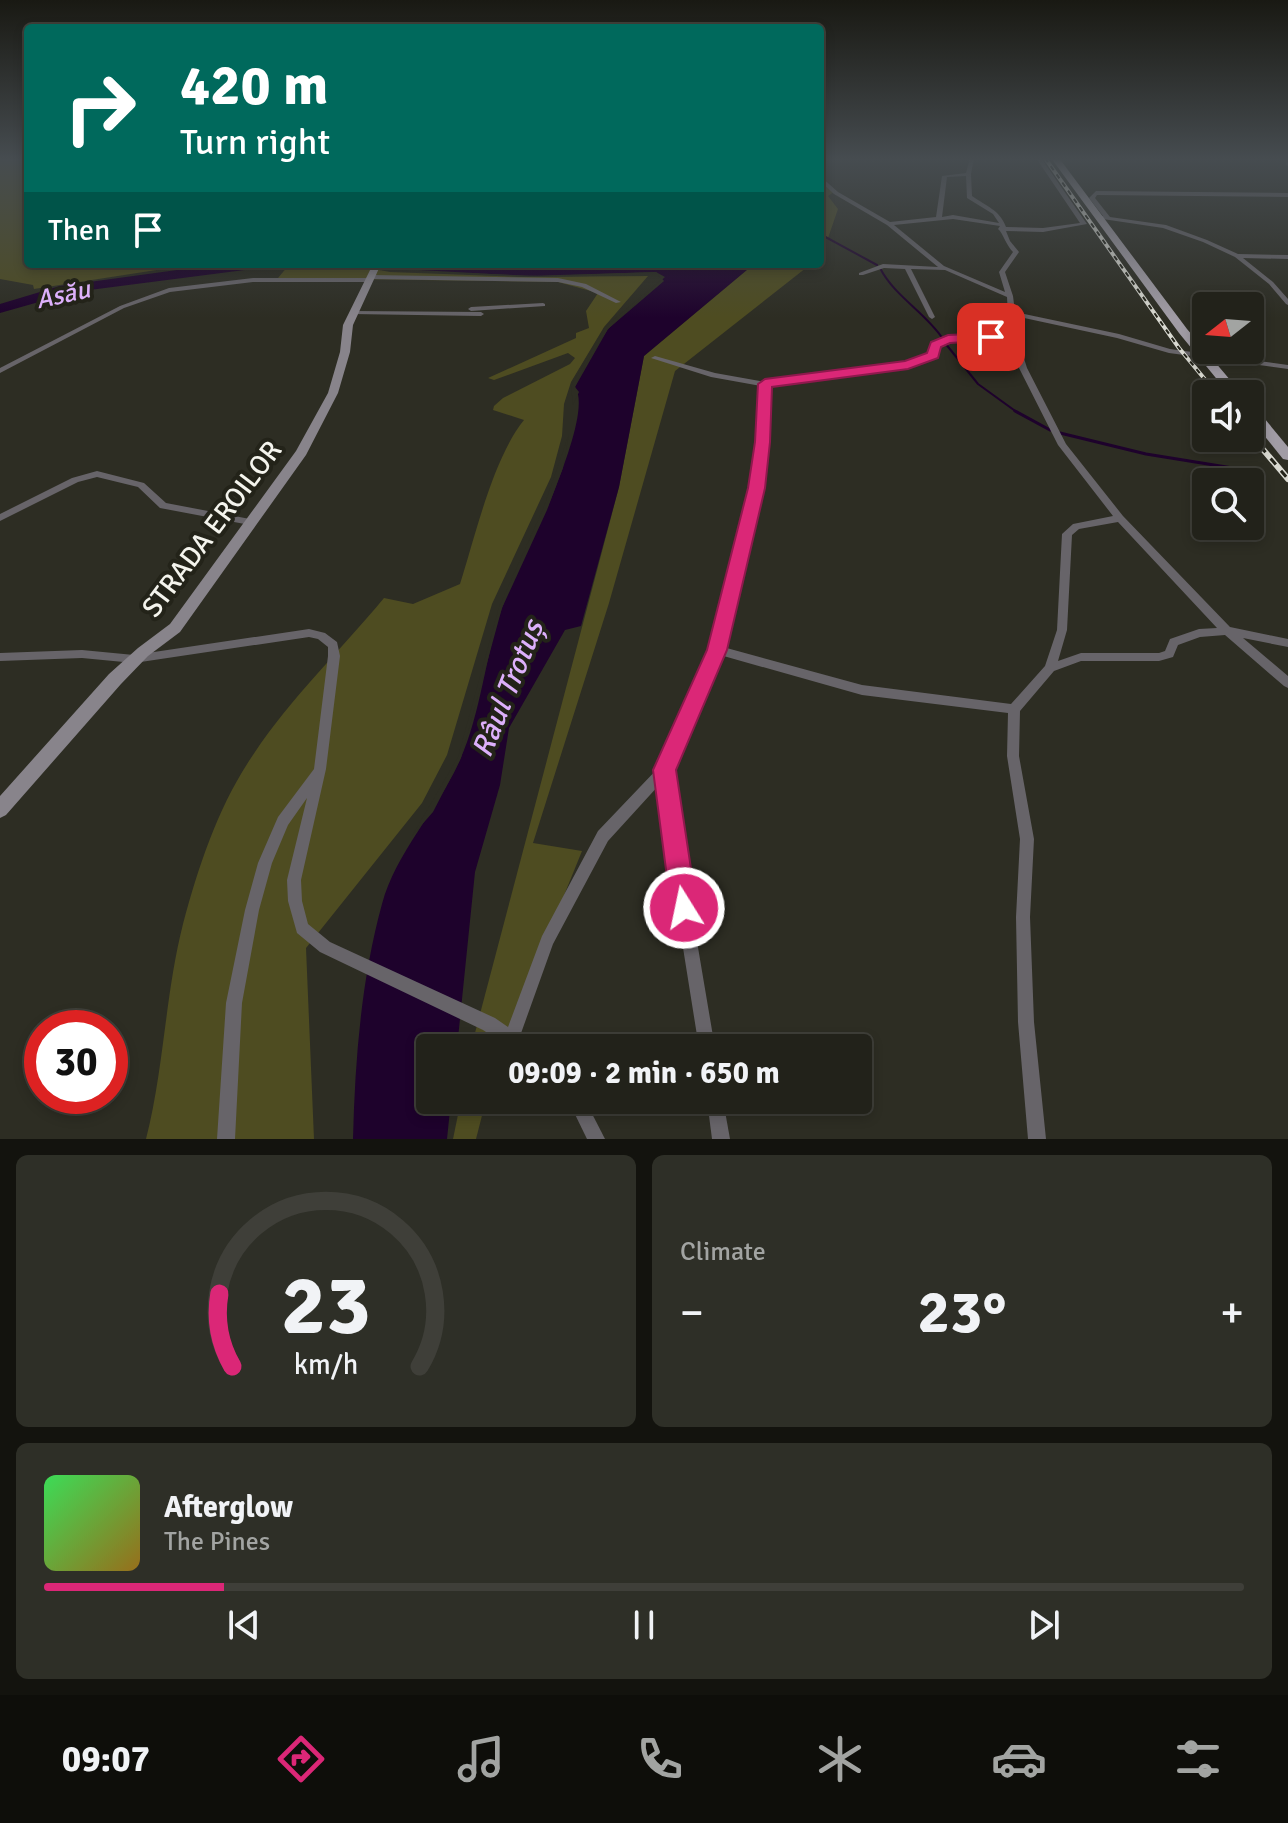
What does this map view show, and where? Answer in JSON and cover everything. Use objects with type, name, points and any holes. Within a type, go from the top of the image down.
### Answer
[{"type":"main road","points":[[1098,211],[1192,340]]},
{"type":"main road","name":"STRADA EROILOR","points":[[0,809],[134,659],[175,628],[302,452],[326,408],[340,370],[346,330],[372,274]]},
{"type":"main road","points":[[1210,364],[1224,380]]},
{"type":"main road","points":[[1264,427],[1288,456]]},
{"type":"street","points":[[867,211],[889,224],[945,269],[1010,296]]},
{"type":"street","points":[[939,217],[940,211]]},
{"type":"street","points":[[993,211],[1004,241],[1016,252],[1002,272],[1010,296],[1013,336],[1023,368],[1062,445],[1120,518],[1227,631],[1288,683]]},
{"type":"street","points":[[889,224],[961,217],[1001,227],[1043,230],[1084,224],[1075,211]]},
{"type":"street","points":[[1100,211],[1103,217],[1176,230],[1237,256],[1271,283],[1288,303]]},
{"type":"street","points":[[1237,256],[1288,257]]},
{"type":"street","points":[[861,274],[883,266],[945,269]]},
{"type":"street","points":[[907,267],[932,317]]},
{"type":"street","points":[[0,371],[122,307],[169,290],[253,280],[372,274],[558,280],[593,288],[618,302]]},
{"type":"street","points":[[433,312],[500,305],[543,305]]},
{"type":"street","points":[[354,313],[481,314]]},
{"type":"street","points":[[1012,313],[1119,336],[1169,351],[1192,353]]},
{"type":"street","points":[[655,358],[714,375],[765,384],[915,363],[933,355],[935,345],[948,339],[1013,336]]},
{"type":"street","points":[[1264,363],[1288,367]]},
{"type":"street","points":[[521,1034],[547,941],[603,836],[665,770],[717,650],[756,488],[763,442],[765,384]]},
{"type":"street","points":[[0,518],[75,480],[97,474],[141,485],[163,506],[250,522]]},
{"type":"street","points":[[1037,1139],[1026,1022],[1023,917],[1027,839],[1013,756],[1014,709],[1050,668],[1062,630],[1067,534],[1076,526],[1120,518]]},
{"type":"street","points":[[1050,668],[1081,657],[1159,657],[1169,654],[1174,642],[1185,637],[1227,631],[1288,643]]},
{"type":"street","points":[[0,657],[82,654],[134,659],[285,634],[321,636],[333,645],[334,656],[320,769],[299,849],[295,890],[302,928],[325,947],[504,1034]]},
{"type":"street","points":[[717,650],[862,690],[1014,709]]},
{"type":"street","points":[[226,1139],[234,1003],[252,910],[265,863],[283,821],[320,769]]},
{"type":"street","points":[[665,770],[672,835],[705,1034]]},
{"type":"street","points":[[583,1114],[596,1139]]},
{"type":"street","points":[[717,1114],[721,1139]]},
{"type":"shaded area","points":[[0,211],[24,211],[24,268],[169,268],[34,289],[33,285],[0,279]]},
{"type":"shaded area","points":[[824,211],[837,211],[828,238],[824,234]]},
{"type":"shaded area","points":[[286,268],[368,268],[390,272],[525,277],[648,276],[604,327],[571,382],[551,477],[492,604],[447,755],[422,803],[306,948],[314,1139],[146,1139],[183,924],[195,882],[227,799],[280,718],[384,598],[413,604],[460,584],[494,476],[524,420],[493,410],[494,406],[503,398],[570,364],[575,358],[568,353],[494,380],[488,378],[576,338],[576,333],[589,328],[586,311],[598,293],[558,282],[278,278]]},
{"type":"shaded area","points":[[749,268],[806,268],[675,371],[609,603],[533,843],[582,851],[508,1034],[475,1034],[619,487],[644,356]]},
{"type":"shaded area","points":[[458,1114],[482,1114],[476,1139],[453,1139]]},
{"type":"water","name":"Asău","points":[[192,268],[260,268],[74,292],[0,313],[0,304],[60,286]]},
{"type":"water","name":"Râul Trotuș","points":[[382,268],[749,268],[644,356],[619,487],[581,626],[565,630],[509,728],[500,785],[475,872],[458,1034],[416,1034],[416,1114],[450,1114],[447,1139],[353,1139],[360,1021],[369,962],[388,885],[451,778],[467,742],[502,608],[550,501],[569,450],[579,407],[575,387],[608,329],[664,281],[656,272],[526,276]]},
{"type":"pier","points":[[381,270],[541,276],[656,272],[665,277],[608,329],[575,387],[579,392],[573,405],[571,386],[605,327],[656,284],[661,279],[658,275],[525,277]]},
{"type":"pier","points":[[569,434],[563,468],[547,510],[502,608],[461,758],[433,812],[412,836],[458,757],[499,607],[543,509]]},
{"type":"waterway","points":[[824,236],[877,265]]},
{"type":"waterway","points":[[880,268],[894,288],[943,339]]},
{"type":"waterway","points":[[945,343],[978,384],[1016,412]]},
{"type":"waterway","points":[[1016,412],[1050,430]]},
{"type":"waterway","points":[[1060,433],[1146,454],[1233,468]]},
{"type":"railway","points":[[1082,211],[1179,348],[1205,380]]},
{"type":"railway","points":[[1264,451],[1288,479]]},
{"type":"route","points":[[684,908],[665,770],[717,650],[756,488],[763,442],[765,384],[908,365],[933,355],[935,345],[948,339],[991,337]]}]
